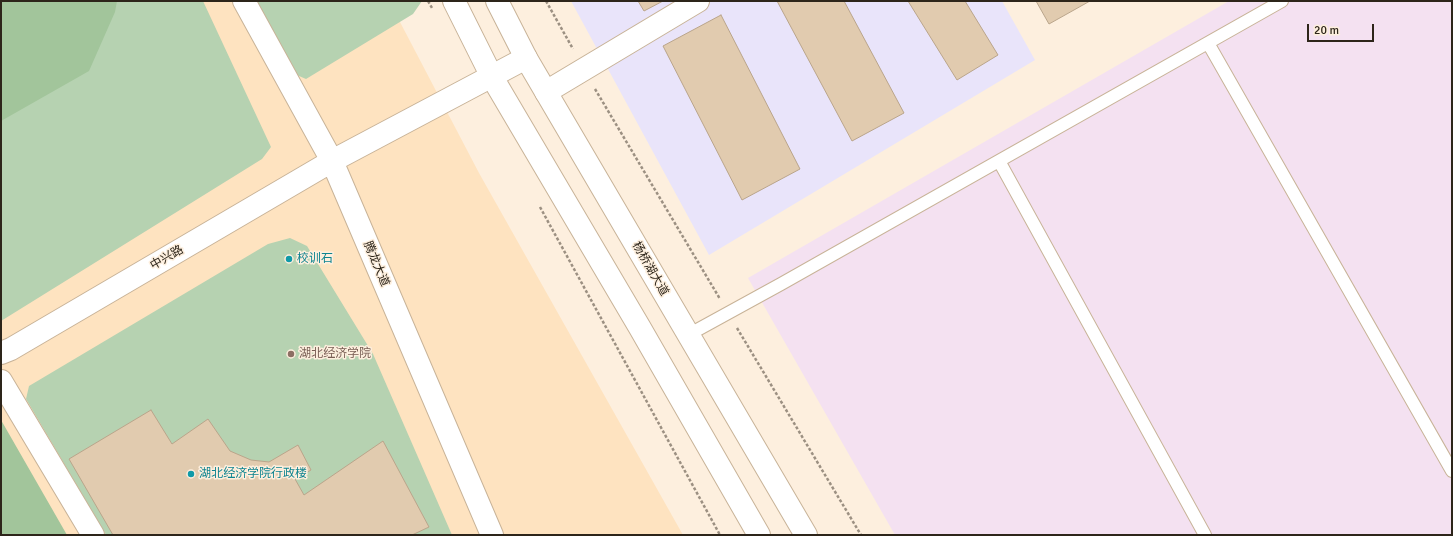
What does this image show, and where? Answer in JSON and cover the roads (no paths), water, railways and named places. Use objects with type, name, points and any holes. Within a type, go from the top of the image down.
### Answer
[{"type":"street","name":"腾龙大道","points":[[244,1],[332,162],[492,535]]},
{"type":"street","points":[[454,1],[492,77],[640,328],[759,535]]},
{"type":"street","name":"杨桥湖大道","points":[[497,1],[526,58],[806,535]]},
{"type":"street","points":[[546,92],[698,1]]},
{"type":"street","name":"中兴路","points":[[1,353],[12,349],[332,162],[526,58]]},
{"type":"street","points":[[1,381],[93,535]]},
{"type":"lane","points":[[688,335],[1282,1]]},
{"type":"lane","points":[[1208,43],[1452,471]]},
{"type":"lane","points":[[999,161],[1205,535]]},
{"type":"place","name":"校训石","points":[[289,259]]},
{"type":"place","name":"湖北经济学院","points":[[291,354]]},
{"type":"place","name":"湖北经济学院行政楼","points":[[191,474]]}]
